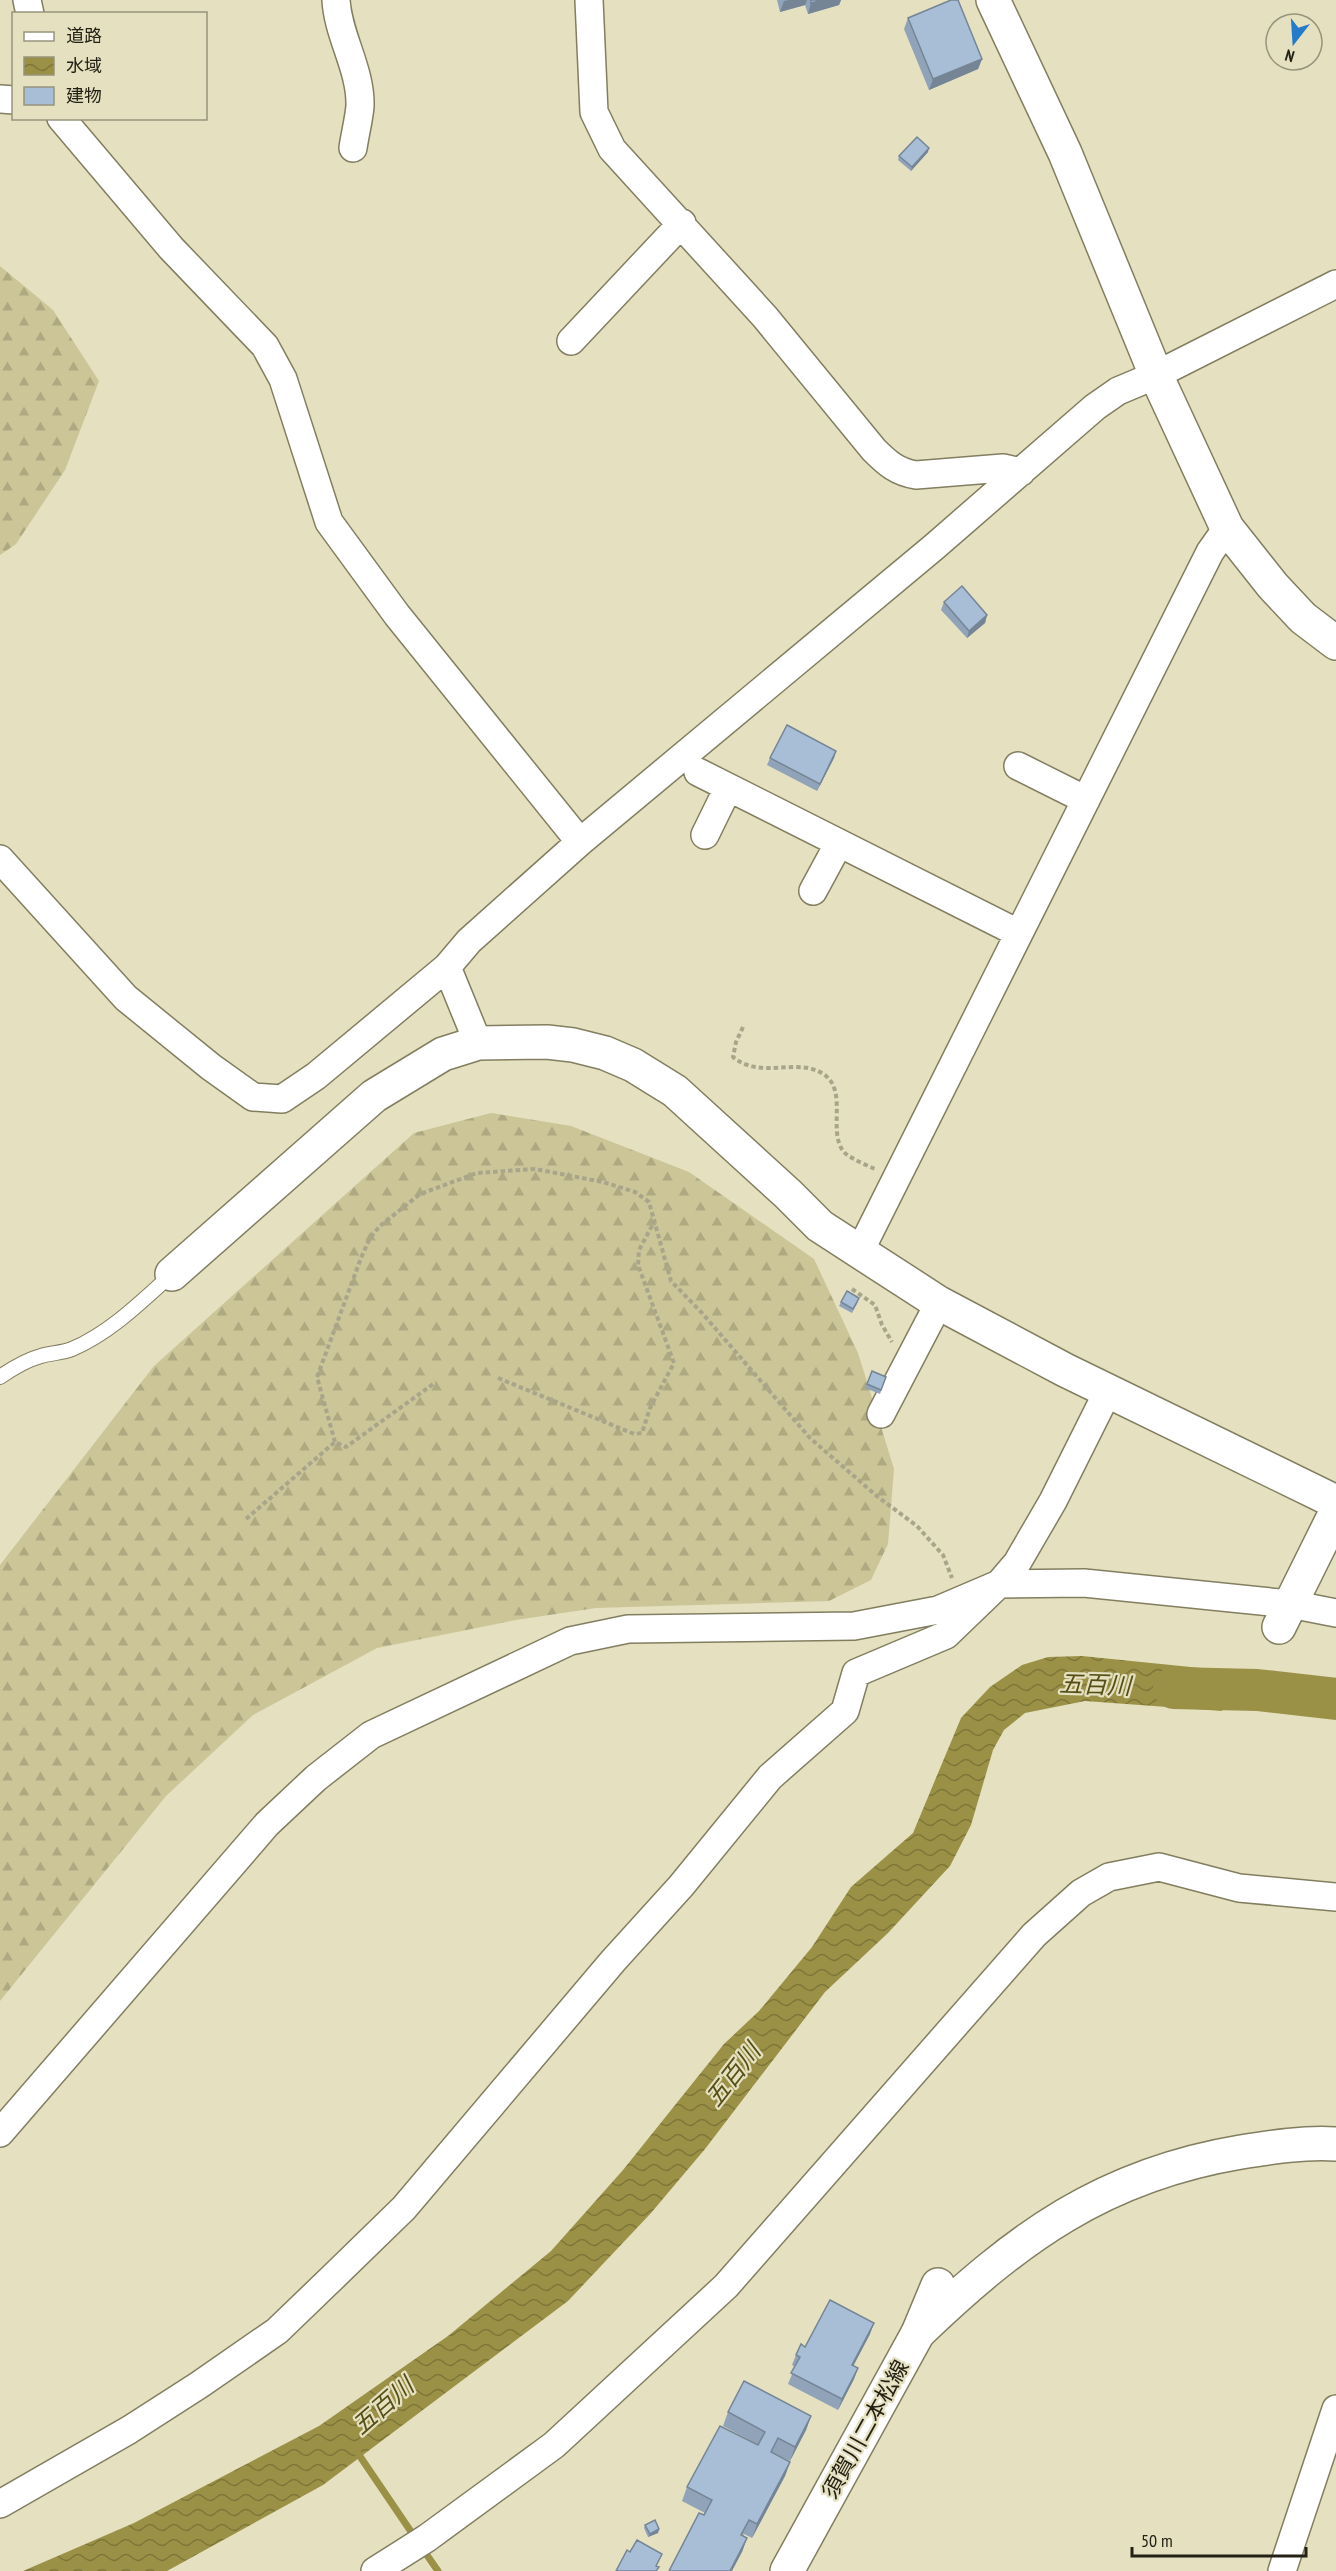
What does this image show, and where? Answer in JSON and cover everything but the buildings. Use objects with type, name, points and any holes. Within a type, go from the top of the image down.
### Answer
[{"type":"street","points":[[336,0],[338,16],[357,81],[360,105],[352,148]]},
{"type":"street","points":[[589,0],[594,112],[612,149],[765,316],[874,450],[890,466],[916,475],[1003,468],[1021,472]]},
{"type":"street","points":[[993,0],[1065,153],[1156,375],[1227,528],[1273,586],[1303,618],[1336,643]]},
{"type":"street","points":[[63,120],[171,248],[265,346],[283,379],[329,522],[397,615],[580,842]]},
{"type":"street","points":[[571,341],[682,223]]},
{"type":"street","points":[[0,859],[126,998],[211,1067],[253,1097],[282,1099],[316,1076],[447,967],[469,941],[580,842],[925,555],[1095,407],[1118,391],[1156,375],[1336,284]]},
{"type":"street","points":[[859,1253],[1210,552],[1227,528]]},
{"type":"street","points":[[1018,766],[1086,800]]},
{"type":"street","points":[[698,772],[1018,933]]},
{"type":"street","points":[[705,835],[728,788]]},
{"type":"street","points":[[813,891],[839,843]]},
{"type":"street","points":[[447,967],[478,1042]]},
{"type":"street","points":[[172,1274],[374,1096],[443,1054],[478,1042],[547,1042],[573,1045],[605,1053],[633,1065],[675,1091],[820,1226],[939,1303],[1108,1391],[1336,1502]]},
{"type":"street","points":[[881,1414],[939,1303]]},
{"type":"street","points":[[0,2504],[129,2430],[277,2331],[404,2208],[613,1961],[681,1886],[770,1777],[845,1712],[856,1673],[946,1635],[999,1584],[1017,1563],[1053,1501],[1108,1391]]},
{"type":"street","points":[[1285,1615],[1336,1512]]},
{"type":"street","points":[[0,2133],[267,1824],[316,1778],[371,1735],[570,1641],[628,1629],[854,1626],[938,1610],[999,1584],[1084,1583],[1285,1615],[1336,1613]]},
{"type":"street","points":[[375,2571],[427,2538],[554,2445],[726,2286],[1034,1935],[1081,1893],[1109,1877],[1159,1867],[1239,1888],[1336,1897]]},
{"type":"street","points":[[918,2332],[1000,2258],[1041,2229],[1092,2199],[1154,2172],[1203,2158],[1269,2147],[1336,2144]]},
{"type":"street","name":"須賀川二本松線","points":[[787,2571],[918,2332],[938,2285]]},
{"type":"street","points":[[1282,2571],[1336,2409]]},
{"type":"lane","points":[[0,1377],[15,1366],[40,1356],[70,1350],[94,1338],[136,1306],[172,1274]]},
{"type":"path","points":[[743,1027],[736,1042],[733,1057],[740,1063],[754,1068],[807,1068],[825,1074],[833,1083],[836,1092],[839,1143],[846,1154],[895,1180]]},
{"type":"path","points":[[335,1443],[317,1377],[370,1238],[380,1226],[420,1194],[477,1173],[535,1168],[603,1182],[635,1192],[649,1202],[671,1281],[702,1313],[810,1438],[878,1497],[917,1526],[943,1555],[961,1601]]},
{"type":"path","points":[[498,1378],[634,1434],[642,1433],[651,1408],[674,1363],[638,1265],[639,1250],[654,1222]]},
{"type":"path","points":[[852,1290],[875,1305],[889,1337],[910,1359]]},
{"type":"path","points":[[335,1443],[346,1447],[435,1382]]},
{"type":"path","points":[[246,1519],[335,1443]]},
{"type":"green space","points":[[0,266],[53,310],[99,381],[65,470],[16,544],[0,555]]},
{"type":"green space","points":[[491,1113],[571,1126],[689,1172],[814,1259],[858,1353],[894,1469],[888,1544],[871,1580],[829,1601],[596,1608],[516,1620],[377,1648],[253,1715],[166,1796],[0,2001],[0,1565],[154,1366],[414,1133]]},
{"type":"water","points":[[1082,1656],[1240,1672],[1222,1711],[1085,1701],[1025,1713],[1004,1730],[993,1750],[971,1825],[950,1866],[888,1933],[825,1992],[705,2149],[651,2213],[568,2301],[323,2485],[167,2571],[23,2571],[134,2523],[319,2426],[448,2336],[551,2251],[623,2170],[724,2044],[759,2011],[812,1947],[851,1887],[913,1833],[961,1718],[990,1687],[1022,1665],[1048,1657]]},
{"type":"waterway","name":"五百川","points":[[1174,1688],[1257,1690],[1336,1699]]},
{"type":"waterway","points":[[355,2449],[416,2539]]},
{"type":"waterway","points":[[422,2548],[438,2571]]}]
